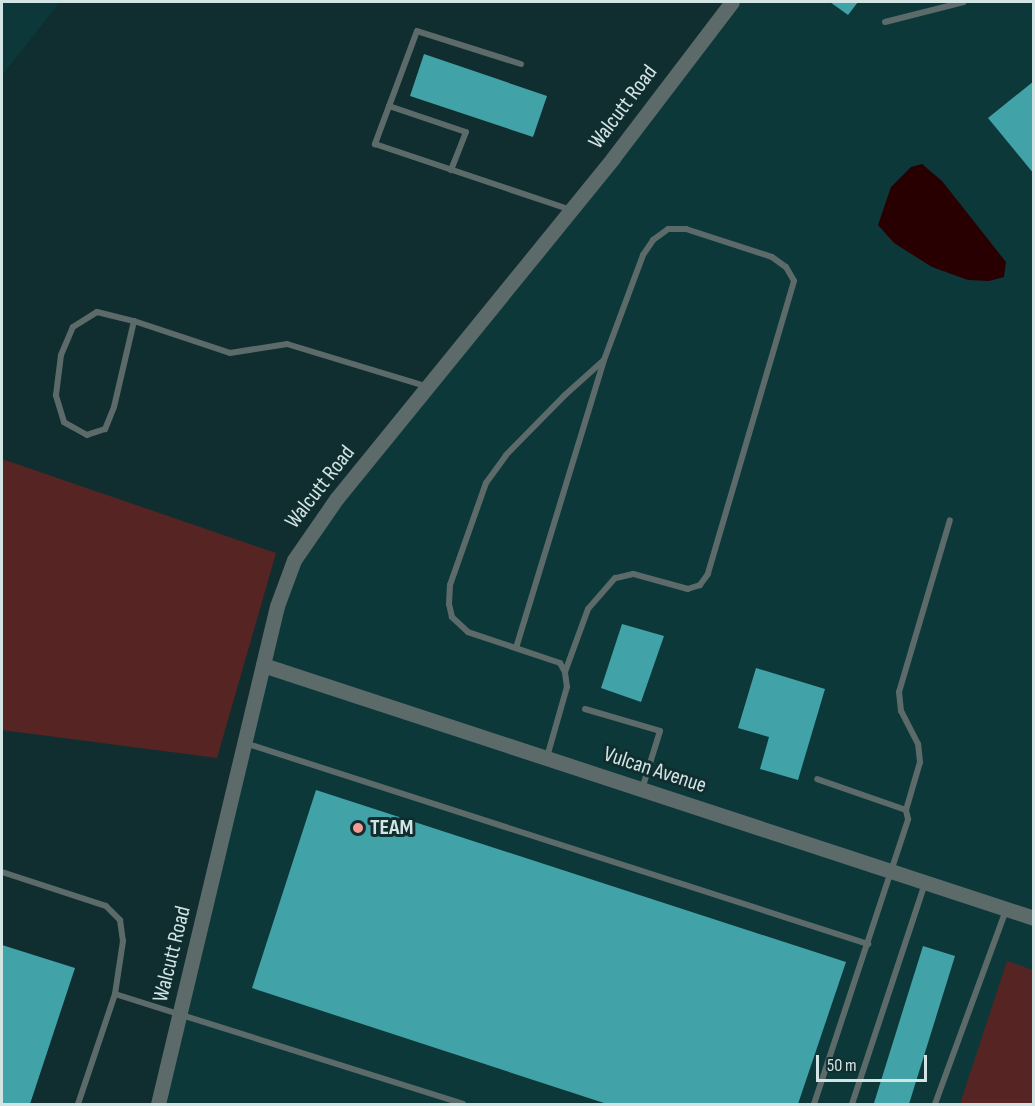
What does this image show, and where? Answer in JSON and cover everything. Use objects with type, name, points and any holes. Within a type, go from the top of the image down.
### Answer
[{"type":"street","name":"Walcutt Road","points":[[158,1104],[277,606],[300,550],[337,498],[571,210],[732,2]]},
{"type":"street","name":"Vulcan Avenue","points":[[263,665],[1034,918]]},
{"type":"lane","points":[[885,22],[964,2]]},
{"type":"lane","points":[[521,64],[417,31],[375,144],[571,210]]},
{"type":"lane","points":[[389,106],[466,132],[450,170]]},
{"type":"lane","points":[[516,648],[604,360],[643,255],[653,240],[668,229],[686,229],[772,257],[786,267],[794,281],[708,574],[700,585],[688,589],[633,574],[615,578],[588,609],[565,672]]},
{"type":"lane","points":[[134,321],[114,407],[105,429],[87,435],[64,422],[56,395],[61,355],[73,327],[97,312],[134,321],[230,352],[288,344],[428,387]]},
{"type":"lane","points":[[546,758],[567,687],[565,672],[560,663],[468,632],[453,617],[449,604],[450,585],[493,471],[565,395],[604,360]]},
{"type":"lane","points":[[814,1104],[908,819],[906,810],[920,762],[918,744],[901,711],[899,692],[950,520]]},
{"type":"lane","points":[[585,709],[660,731],[642,789]]},
{"type":"lane","points":[[245,743],[868,944]]},
{"type":"lane","points":[[817,779],[906,810]]},
{"type":"lane","points":[[2,872],[106,906],[120,920],[123,941],[115,994],[78,1104]]},
{"type":"lane","points":[[852,1104],[925,882]]},
{"type":"lane","points":[[935,1104],[1006,909]]},
{"type":"lane","points":[[115,994],[463,1104]]},
{"type":"shaded area","points":[[2,2],[60,2],[2,75]]},
{"type":"shaded area","points":[[732,2],[1033,2],[1033,1104],[158,1104],[294,560]]},
{"type":"shaded area","points":[[922,164],[942,181],[1006,262],[1004,277],[989,281],[968,280],[932,267],[894,243],[878,225],[891,187],[911,167]]},
{"type":"shaded area","points":[[2,459],[276,553],[217,758],[2,730]]},
{"type":"shaded area","points":[[1007,961],[1033,970],[1033,1104],[960,1104]]},
{"type":"building","points":[[830,2],[858,2],[848,15]]},
{"type":"building","points":[[424,54],[547,96],[533,137],[410,96]]},
{"type":"building","points":[[1034,81],[1034,174],[988,118]]},
{"type":"building","points":[[622,624],[664,636],[641,702],[601,688]]},
{"type":"building","points":[[756,668],[825,689],[798,780],[760,769],[769,737],[738,728]]},
{"type":"building","points":[[316,790],[846,962],[798,1104],[607,1104],[252,988]]},
{"type":"building","points":[[2,945],[75,968],[30,1104],[2,1104]]},
{"type":"building","points":[[923,946],[955,956],[909,1104],[877,1104],[874,1103]]},
{"type":"place","name":"TEAM","points":[[358,828]]}]
